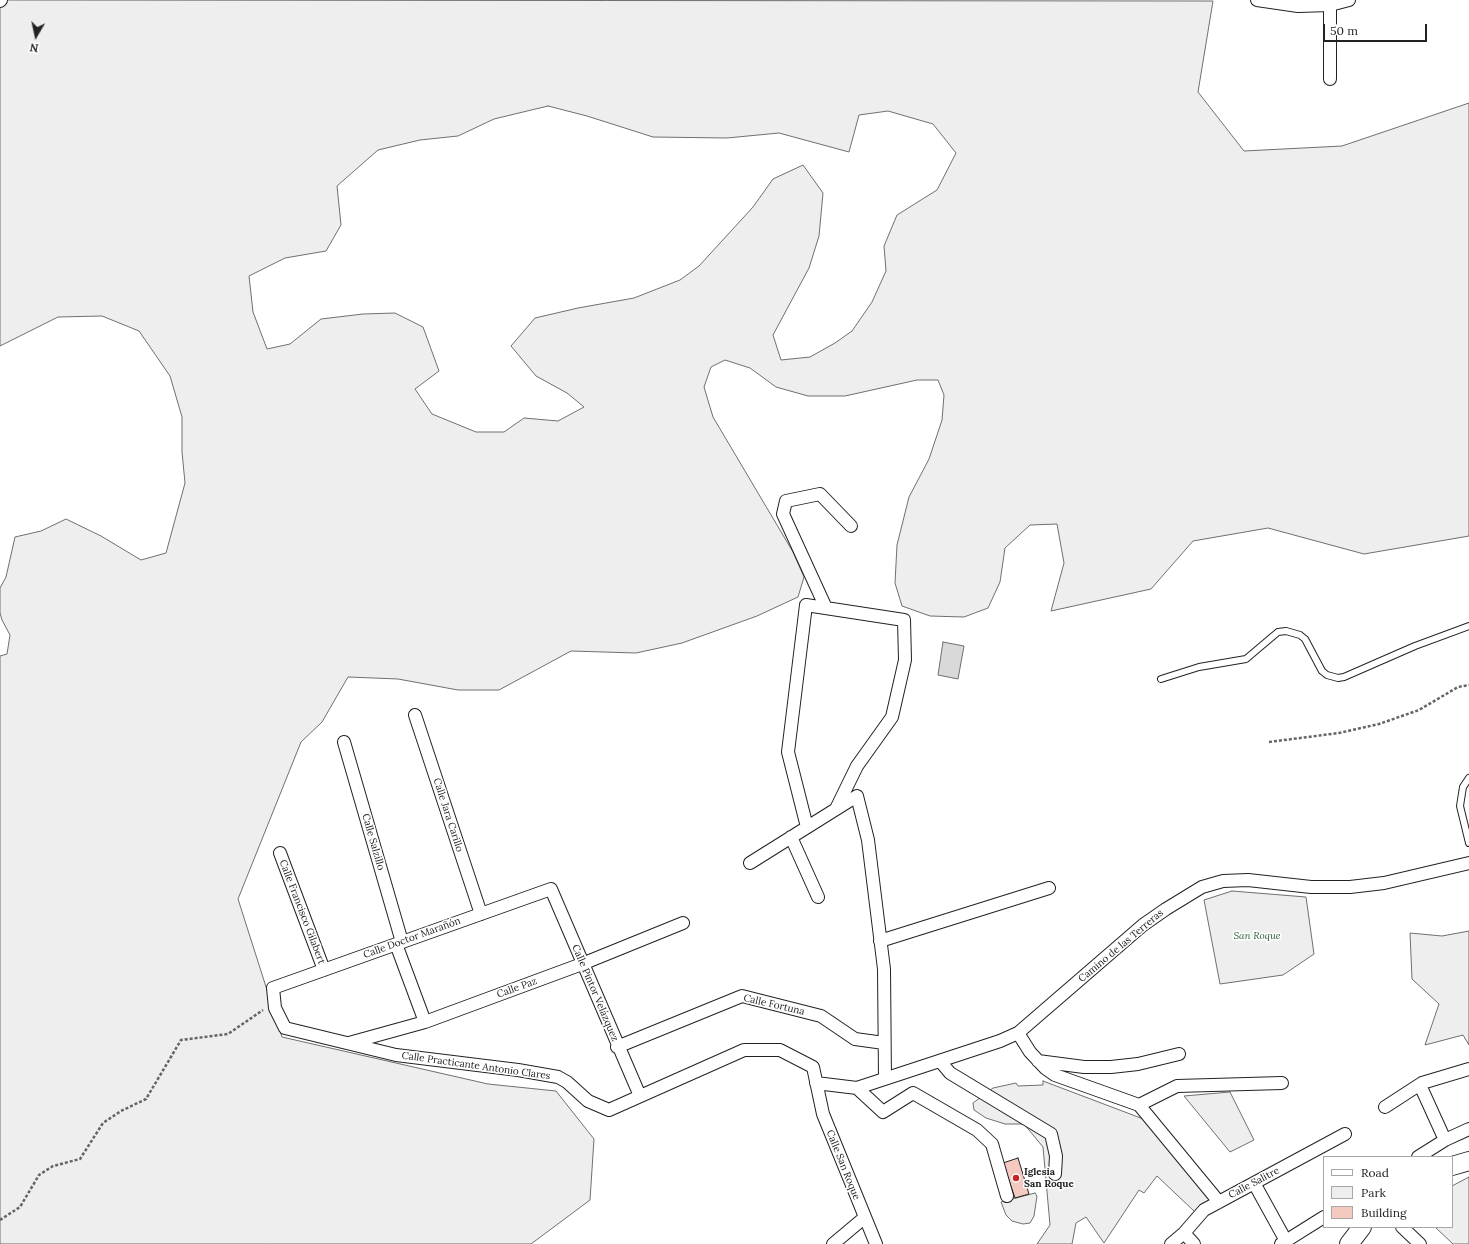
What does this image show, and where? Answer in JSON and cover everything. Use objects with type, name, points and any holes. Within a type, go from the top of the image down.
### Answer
[{"type":"main road","points":[[1453,1166],[1469,1161]]},
{"type":"street","points":[[1258,0],[1330,5],[1349,0]]},
{"type":"street","points":[[1330,5],[1330,79]]},
{"type":"street","points":[[826,608],[783,514],[786,501],[820,494],[851,526]]},
{"type":"street","points":[[807,827],[788,752],[806,605],[904,620],[905,660],[892,717],[858,766],[836,809]]},
{"type":"street","name":"Calle Jara Carillo","points":[[416,716],[481,914]]},
{"type":"street","name":"Calle Salzillo","points":[[344,742],[399,943],[424,1022]]},
{"type":"street","points":[[750,863],[857,796],[868,840],[884,969],[885,1079]]},
{"type":"street","points":[[791,837],[818,897]]},
{"type":"street","name":"Calle Francisco Gilabert","points":[[280,854],[324,970]]},
{"type":"street","name":"Camino de las Terreras","points":[[816,1083],[857,1088],[1000,1041],[1018,1033],[1143,925],[1202,887],[1223,881],[1248,880],[1311,887],[1350,887],[1384,883],[1469,863]]},
{"type":"street","points":[[880,941],[1049,888]]},
{"type":"street","name":"Calle Doctor Marañón","points":[[273,988],[551,889]]},
{"type":"street","name":"Calle Pintor Velázquez","points":[[551,889],[640,1096]]},
{"type":"street","name":"Calle Paz","points":[[348,1044],[424,1022],[582,964],[683,923]]},
{"type":"street","name":"Calle Practicante Antonio Clares","points":[[273,988],[275,1008],[285,1028],[396,1055],[518,1070],[558,1077],[568,1082],[588,1101],[609,1110],[744,1050],[780,1050],[813,1067],[816,1083]]},
{"type":"street","name":"Calle Fortuna","points":[[618,1047],[742,996],[821,1016],[855,1039],[884,1043]]},
{"type":"street","points":[[1018,1033],[1038,1060],[1055,1075],[1139,1105],[1219,1202]]},
{"type":"street","points":[[1038,1060],[1084,1067],[1111,1067],[1138,1064],[1178,1054]]},
{"type":"street","points":[[940,1061],[950,1073],[1051,1134],[1056,1156],[1055,1174]]},
{"type":"street","points":[[1385,1107],[1420,1085],[1469,1069]]},
{"type":"street","points":[[1139,1105],[1176,1086],[1282,1082]]},
{"type":"street","name":"Calle San Roque","points":[[816,1083],[823,1114],[864,1218],[876,1244]]},
{"type":"street","points":[[1420,1085],[1445,1140]]},
{"type":"street","points":[[857,1088],[884,1112],[913,1093],[977,1130],[992,1144],[1007,1196]]},
{"type":"street","points":[[1420,1156],[1445,1140],[1469,1129]]},
{"type":"street","name":"Calle Salitre","points":[[1171,1244],[1184,1233],[1204,1210],[1345,1134]]},
{"type":"street","points":[[1254,1183],[1284,1242],[1323,1218]]},
{"type":"street","points":[[833,1244],[864,1218]]},
{"type":"street","points":[[1403,1228],[1420,1244]]},
{"type":"street","points":[[1184,1233],[1194,1244]]},
{"type":"lane","points":[[1162,679],[1199,667],[1246,659],[1278,632],[1286,631],[1300,635],[1305,639],[1322,671],[1327,675],[1338,678],[1344,677],[1415,646],[1469,626]]},
{"type":"lane","points":[[1469,778],[1463,786],[1460,806],[1469,843]]},
{"type":"path","points":[[1269,742],[1339,733],[1379,724],[1419,710],[1458,687],[1469,685]]},
{"type":"path","points":[[0,1220],[20,1207],[39,1175],[53,1166],[80,1159],[103,1122],[121,1111],[146,1099],[181,1040],[228,1034],[264,1009],[275,1008]]},
{"type":"green space","points":[[0,0],[1213,1],[1198,92],[1244,151],[1342,146],[1469,103],[1469,536],[1364,554],[1268,528],[1193,541],[1151,589],[1051,611],[1064,563],[1057,524],[1030,525],[1005,548],[1000,582],[988,608],[964,617],[930,616],[902,606],[895,583],[897,545],[909,497],[929,459],[942,420],[944,395],[938,380],[917,380],[845,396],[808,396],[776,387],[750,368],[725,360],[711,367],[704,387],[713,417],[793,552],[804,577],[798,597],[757,616],[682,643],[636,653],[571,651],[499,690],[458,690],[398,679],[348,677],[322,722],[301,742],[238,899],[282,1037],[488,1084],[556,1091],[594,1139],[590,1200],[531,1244],[0,1244],[0,656],[7,654],[10,635],[0,613],[0,588],[6,577],[15,537],[41,531],[66,519],[101,536],[141,560],[166,553],[185,483],[182,452],[182,417],[170,376],[139,331],[102,316],[58,317],[0,346]],"holes":[[[548,106],[587,116],[653,137],[727,138],[779,133],[849,152],[859,115],[888,111],[933,124],[956,153],[937,190],[897,215],[884,246],[886,271],[872,302],[852,331],[835,343],[810,357],[781,360],[773,335],[809,268],[819,236],[823,193],[803,165],[773,179],[753,207],[699,266],[680,280],[634,298],[578,308],[535,318],[511,346],[536,376],[567,393],[584,407],[558,421],[524,418],[504,432],[476,432],[432,414],[415,389],[439,371],[423,327],[395,313],[363,314],[321,319],[290,344],[267,349],[253,312],[249,276],[285,258],[326,251],[341,225],[337,186],[378,150],[420,140],[458,136],[494,119]]]},
{"type":"green space","name":"San Roque","points":[[1232,891],[1306,897],[1314,954],[1283,975],[1220,984],[1204,900]]},
{"type":"green space","points":[[1469,931],[1469,1045],[1463,1035],[1425,1045],[1439,1004],[1412,979],[1410,933],[1442,936]]},
{"type":"green space","points":[[1043,1081],[1146,1120],[1208,1196],[1210,1202],[1195,1212],[1157,1176],[1144,1193],[1139,1190],[1104,1243],[1086,1217],[1076,1223],[1072,1244],[1037,1244],[1050,1225],[1043,1147],[1024,1124],[1005,1124],[986,1118],[974,1110],[973,1103],[993,1088],[1016,1083],[1018,1086],[1043,1085]]},
{"type":"green space","points":[[1230,1092],[1254,1140],[1230,1152],[1184,1096]]},
{"type":"green space","points":[[1469,1177],[1469,1244],[1453,1244],[1436,1228],[1453,1228],[1453,1185]]},
{"type":"green space","points":[[1035,1193],[1037,1196],[1034,1216],[1030,1223],[1023,1224],[1012,1221],[1006,1215],[1001,1202]]},
{"type":"shaded area","points":[[943,642],[964,646],[958,679],[938,675]]},
{"type":"building","name":"Iglesia San Roque","points":[[1018,1158],[1029,1194],[1015,1198],[1003,1163]]},
{"type":"place","name":"Iglesia San Roque","points":[[1016,1178]]}]
